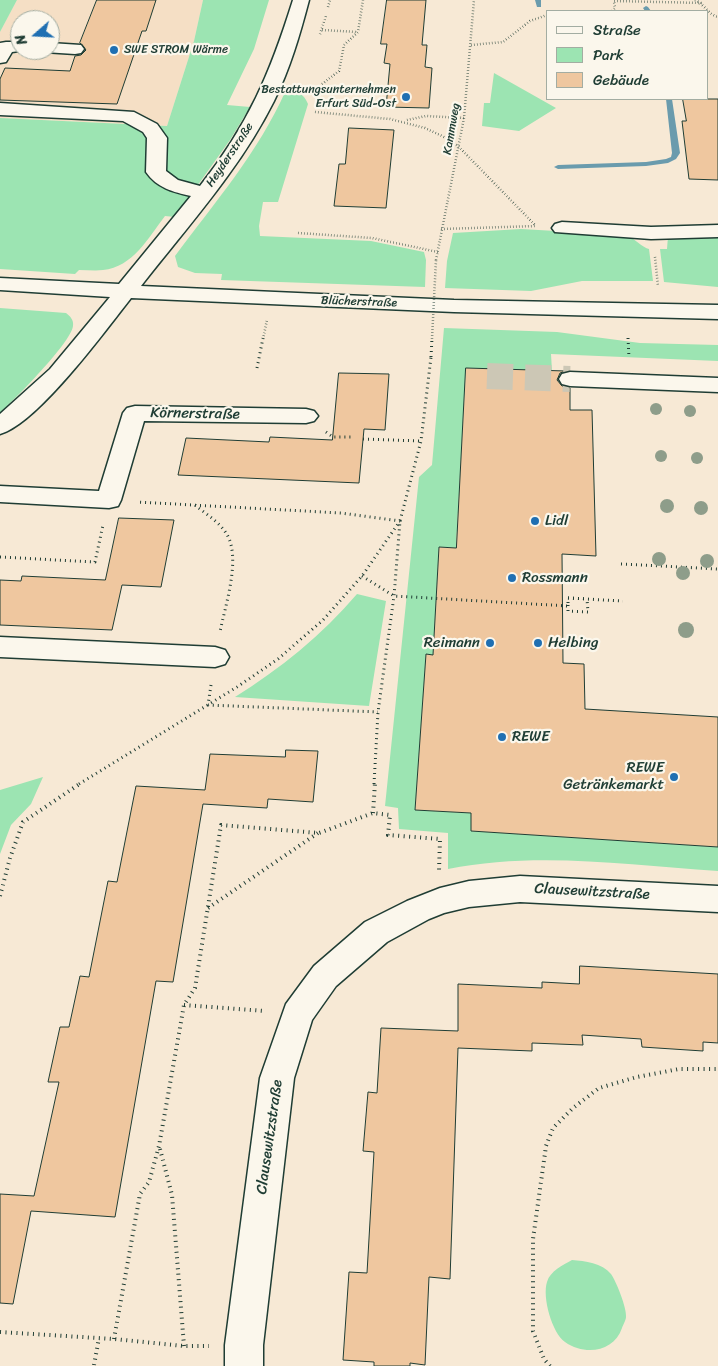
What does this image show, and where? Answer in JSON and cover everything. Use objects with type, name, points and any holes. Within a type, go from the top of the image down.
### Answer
[{"type":"street","name":"Heyderstraße","points":[[126,291],[204,193],[242,141],[265,100],[286,51],[301,0]]},
{"type":"street","points":[[0,58],[6,47],[10,47]]},
{"type":"street","points":[[60,48],[75,49]]},
{"type":"street","points":[[0,109],[110,114],[133,118],[150,128],[157,138],[156,172],[162,180],[175,187],[204,193]]},
{"type":"street","points":[[562,228],[652,241],[718,231]]},
{"type":"street","name":"Blücherstraße","points":[[0,284],[454,306],[718,312]]},
{"type":"street","points":[[0,426],[40,394],[126,291]]},
{"type":"street","points":[[570,379],[718,385]]},
{"type":"street","name":"Körnerstraße","points":[[109,500],[134,413],[306,416]]},
{"type":"street","points":[[0,494],[109,500]]},
{"type":"street","points":[[0,647],[215,656]]},
{"type":"street","name":"Clausewitzstraße","points":[[244,1366],[245,1335],[277,1078],[298,1014],[325,976],[376,932],[440,901],[469,894],[520,889],[718,899]]},
{"type":"path","points":[[322,84],[339,71],[344,45],[358,32],[363,0]]},
{"type":"path","name":"Kammweg","points":[[400,521],[421,441],[431,357],[436,260],[464,118],[474,0]]},
{"type":"path","points":[[614,0],[702,3]]},
{"type":"path","points":[[695,0],[702,3],[708,10]]},
{"type":"path","points":[[708,10],[713,16],[718,16]]},
{"type":"path","points":[[471,45],[487,45],[504,41],[530,20],[546,15]]},
{"type":"path","points":[[322,30],[358,32]]},
{"type":"path","points":[[315,112],[406,121],[446,136],[536,226]]},
{"type":"path","points":[[406,121],[426,116],[464,118]]},
{"type":"path","points":[[441,229],[521,226]]},
{"type":"path","points":[[298,233],[372,238],[438,252]]},
{"type":"path","points":[[652,241],[658,282]]},
{"type":"path","points":[[257,368],[267,320]]},
{"type":"path","points":[[362,439],[421,441]]},
{"type":"path","points":[[0,557],[95,562],[109,500],[341,513],[400,521]]},
{"type":"path","points":[[194,505],[218,523],[230,540],[233,560],[208,705]]},
{"type":"path","points":[[0,896],[10,858],[23,822],[69,790],[208,705],[278,659],[323,620],[362,576],[400,521]]},
{"type":"path","points":[[373,813],[378,712],[394,596],[400,521]]},
{"type":"path","points":[[621,564],[718,569]]},
{"type":"path","points":[[362,576],[394,596],[563,606],[568,606],[568,598],[578,598],[587,599],[588,612],[568,611],[568,604],[568,598],[591,598],[623,601]]},
{"type":"path","points":[[208,705],[378,712]]},
{"type":"path","points":[[208,908],[318,833],[373,813],[390,815],[388,835],[440,839],[439,868]]},
{"type":"path","points":[[114,1339],[140,1194],[149,1182],[159,1146],[184,1005],[195,988],[221,825],[318,833]]},
{"type":"path","points":[[184,1005],[263,1011]]},
{"type":"path","points":[[550,1366],[544,1359],[534,1331],[532,1239],[546,1146],[553,1128],[573,1108],[599,1088],[679,1068],[718,1069]]},
{"type":"path","points":[[0,1332],[114,1339],[184,1346],[172,1195],[159,1146]]},
{"type":"path","points":[[94,1365],[99,1338]]},
{"type":"path","points":[[543,1366],[544,1359]]},
{"type":"shaded area","points":[[17,0],[203,0],[194,41],[167,126],[0,118],[0,32],[10,13],[10,60],[60,60],[60,10],[12,10]]},
{"type":"green space","points":[[0,0],[17,0],[10,10],[0,32]]},
{"type":"green space","points":[[203,0],[269,0],[254,49],[227,105],[250,107],[230,140],[175,217],[165,216],[139,250],[114,268],[79,270],[75,274],[0,269],[0,118],[167,126],[194,41]]},
{"type":"green space","points":[[494,73],[556,108],[519,131],[482,126],[484,103],[490,103]]},
{"type":"green space","points":[[286,90],[300,93],[308,104],[278,202],[263,202],[259,226],[260,236],[371,241],[424,252],[426,260],[425,287],[221,280],[222,274],[195,273],[178,267],[175,256],[249,156],[275,113]]},
{"type":"green space","points":[[521,229],[626,235],[649,249],[653,281],[582,281],[531,291],[445,288],[447,261],[453,233]]},
{"type":"green space","points":[[718,234],[718,287],[664,282],[660,249],[667,249],[668,236]]},
{"type":"green space","points":[[0,308],[66,313],[71,318],[73,326],[70,334],[53,358],[0,413]]},
{"type":"green space","points":[[444,328],[557,332],[640,343],[718,345],[718,361],[551,354],[552,371],[466,368],[456,548],[439,547],[433,655],[426,655],[415,810],[471,813],[471,831],[718,847],[718,871],[549,860],[481,864],[448,869],[448,833],[399,829],[398,808],[385,806],[419,477],[432,465]]},
{"type":"green space","points":[[357,594],[386,601],[369,706],[235,697],[268,675],[300,650],[330,623]]},
{"type":"green space","points":[[43,777],[31,804],[11,825],[0,854],[0,790]]},
{"type":"green space","points":[[572,1260],[593,1263],[603,1267],[613,1277],[621,1295],[625,1307],[626,1320],[618,1336],[606,1347],[590,1350],[573,1346],[560,1337],[552,1323],[547,1305],[547,1282],[554,1272]]},
{"type":"building","name":"SWE STROM Wärme","points":[[97,0],[156,0],[146,31],[142,31],[117,104],[0,100],[0,79],[5,68],[70,71],[75,56],[81,55],[86,50],[80,43]]},
{"type":"building","points":[[387,0],[426,0],[422,45],[427,45],[425,67],[432,68],[429,108],[386,107],[390,64],[384,63],[387,44],[381,44]]},
{"type":"building","points":[[718,99],[718,180],[689,179],[682,121],[686,121],[683,100]]},
{"type":"building","points":[[349,128],[394,130],[386,208],[334,206],[339,164],[345,164]]},
{"type":"building","points":[[466,368],[566,371],[560,373],[557,380],[562,386],[570,388],[570,410],[592,410],[596,556],[562,554],[563,663],[584,664],[585,709],[718,717],[718,847],[471,831],[471,813],[415,810],[426,654],[433,655],[439,547],[456,548]]},
{"type":"building","points":[[339,373],[389,374],[385,430],[364,429],[359,483],[178,475],[186,438],[269,442],[270,437],[332,440]]},
{"type":"building","points":[[119,518],[174,520],[161,587],[122,585],[112,630],[0,625],[0,580],[21,581],[22,576],[105,580]]},
{"type":"building","points":[[286,750],[318,751],[313,802],[268,799],[267,808],[203,804],[173,982],[156,981],[115,1217],[31,1211],[13,1304],[0,1303],[0,1194],[34,1196],[59,1082],[48,1082],[60,1027],[69,1027],[80,976],[89,977],[108,881],[117,882],[136,786],[205,790],[210,754],[285,757]]},
{"type":"building","points":[[580,966],[718,974],[718,1043],[703,1042],[703,1051],[642,1047],[641,1039],[582,1035],[583,1045],[532,1043],[532,1051],[458,1048],[450,1279],[429,1277],[425,1365],[410,1363],[410,1366],[374,1366],[374,1362],[343,1360],[349,1272],[367,1273],[374,1152],[363,1151],[368,1092],[377,1093],[381,1028],[458,1031],[458,984],[542,988],[542,982],[579,984]]},
{"type":"waterway","points":[[538,0],[539,6]]},
{"type":"waterway","points":[[558,167],[646,164],[668,161],[674,158],[676,153],[669,100]]},
{"type":"tunnel","points":[[487,376],[570,379]]},
{"type":"place","name":"SWE STROM Wärme","points":[[114,50]]},
{"type":"place","name":"Bestattungsunternehmen Erfurt Süd-Ost","points":[[406,97]]},
{"type":"place","name":"Lidl","points":[[535,521]]},
{"type":"place","name":"Rossmann","points":[[512,578]]},
{"type":"place","name":"Reimann","points":[[490,643]]},
{"type":"place","name":"Helbing","points":[[538,643]]},
{"type":"place","name":"REWE","points":[[502,737]]},
{"type":"place","name":"REWE Getränkemarkt","points":[[674,777]]}]
